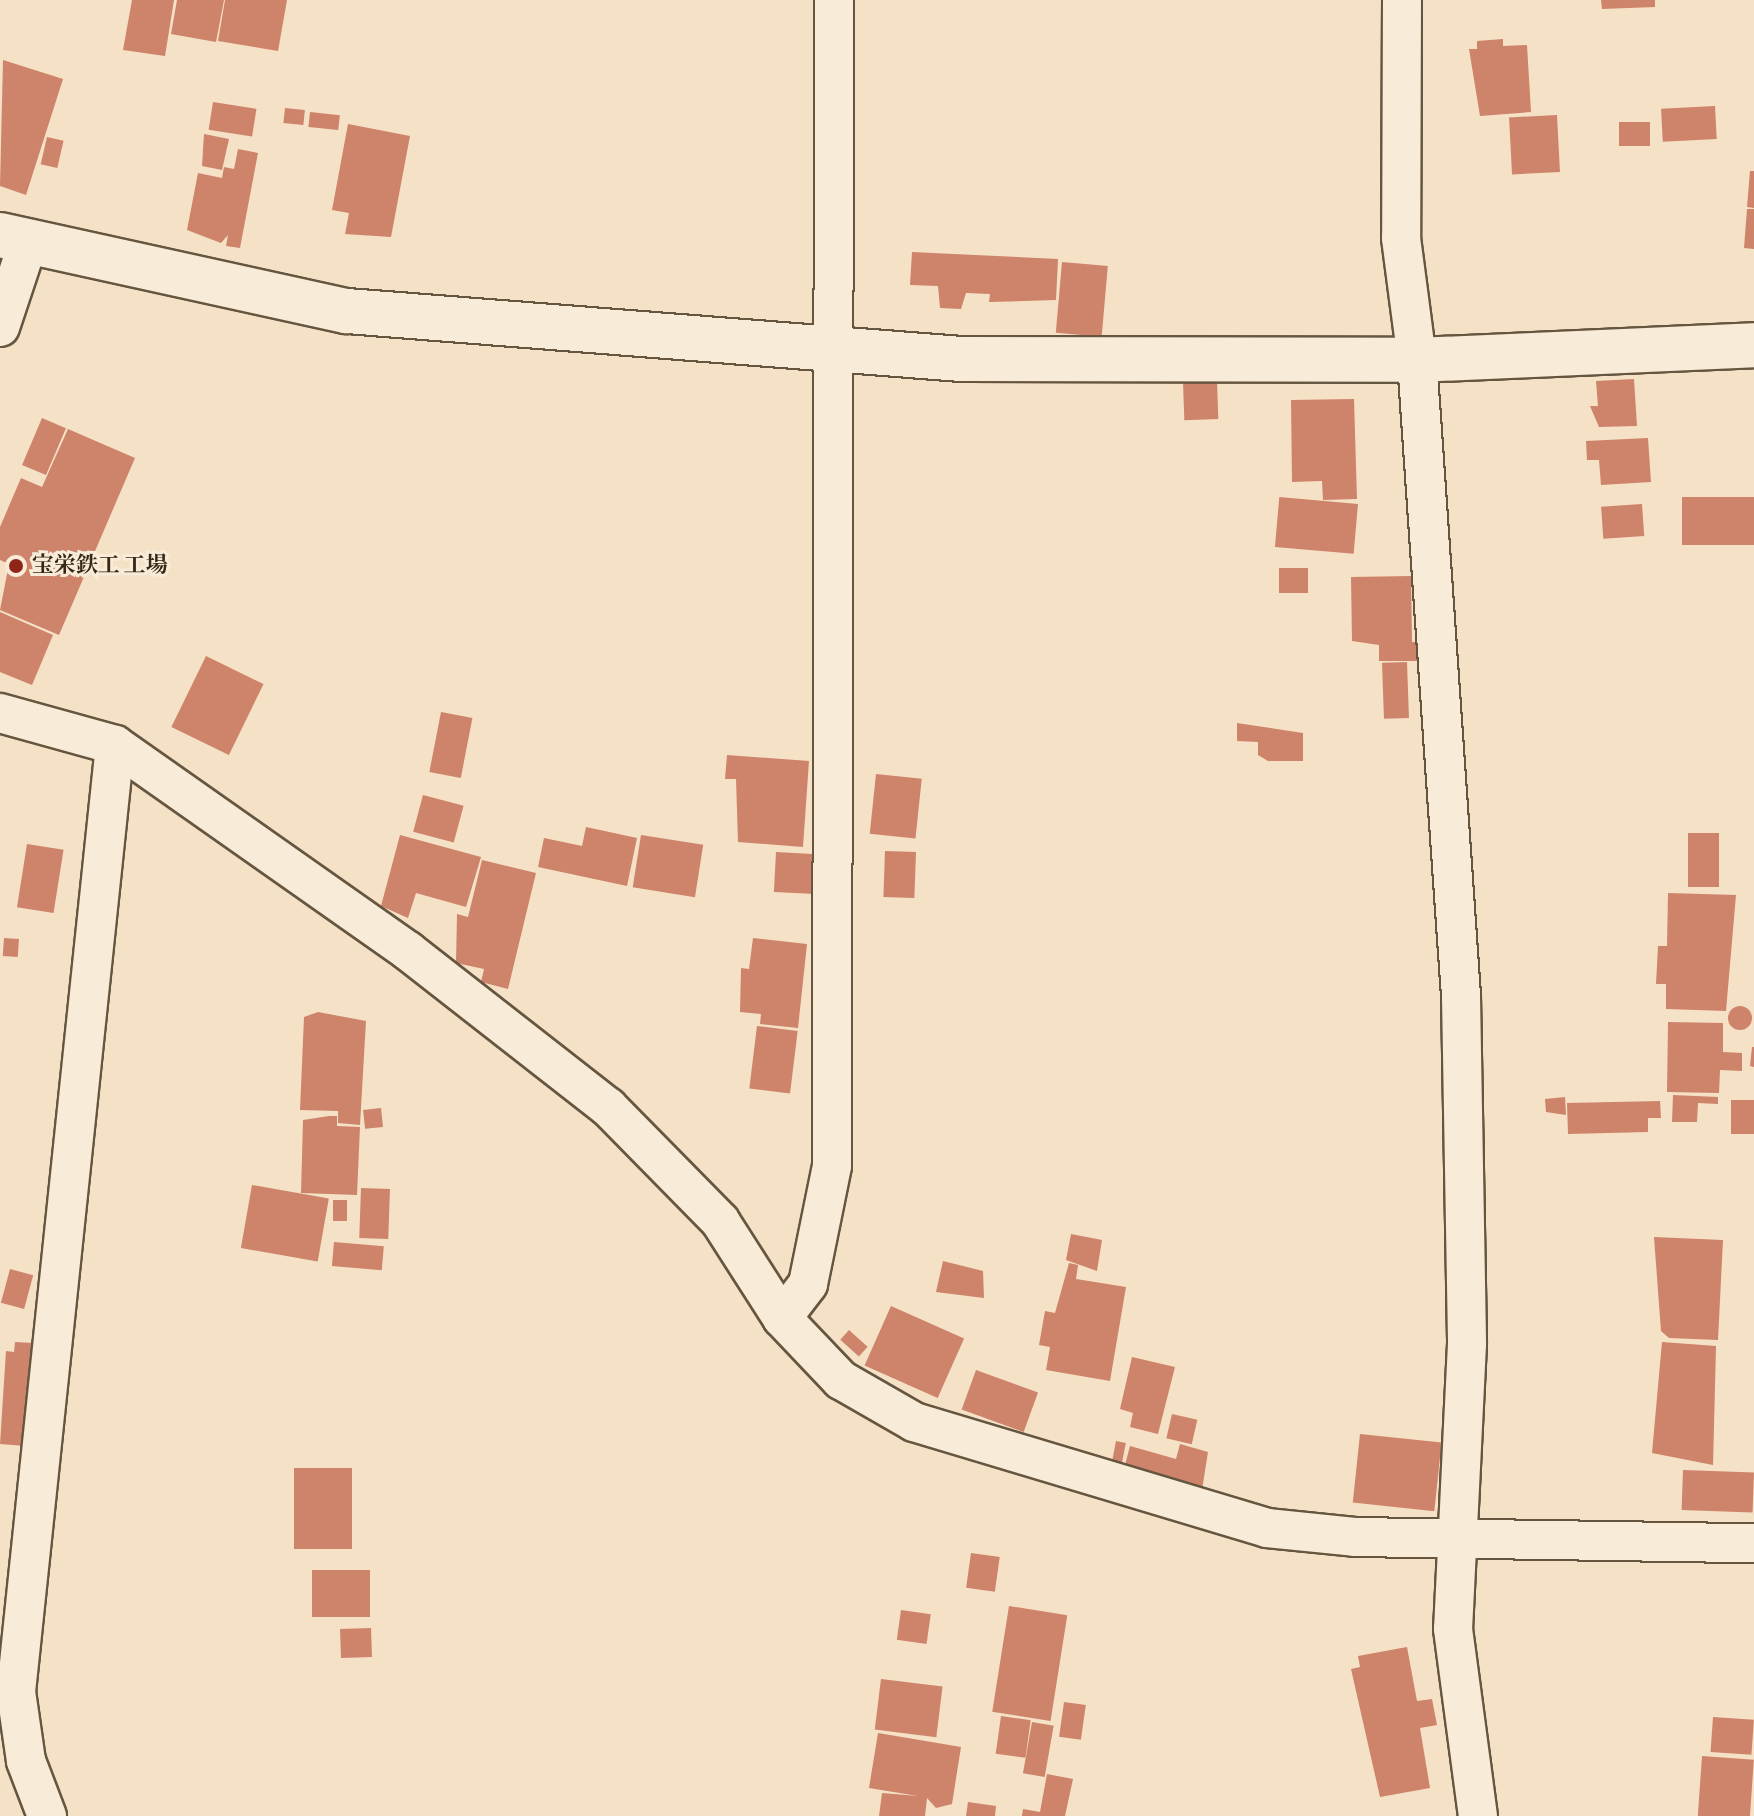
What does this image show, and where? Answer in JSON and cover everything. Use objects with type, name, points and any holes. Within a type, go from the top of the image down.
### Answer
[{"type":"street","points":[[782,1318],[808,1284],[832,1166],[834,0]]},
{"type":"street","points":[[1402,0],[1401,238],[1417,360],[1461,996],[1467,1344],[1455,1539],[1453,1629],[1478,1816]]},
{"type":"street","points":[[0,327],[14,239],[347,311],[831,350],[1079,362],[1417,360],[1754,345]]},
{"type":"street","points":[[0,713],[115,745],[408,951],[608,1107],[720,1221],[782,1318],[841,1380],[914,1422],[1267,1528],[1455,1539],[1754,1543]]},
{"type":"street","points":[[47,1816],[26,1761],[16,1692],[115,745]]},
{"type":"building","points":[[132,0],[174,0],[165,56],[123,50]]},
{"type":"building","points":[[177,0],[224,0],[216,42],[171,34]]},
{"type":"building","points":[[225,0],[287,0],[278,51],[218,41]]},
{"type":"building","points":[[1601,0],[1655,0],[1655,7],[1602,9]]},
{"type":"building","points":[[1503,39],[1503,46],[1527,45],[1531,112],[1480,116],[1469,49],[1477,49],[1477,41]]},
{"type":"building","points":[[3,60],[63,79],[26,195],[0,186]]},
{"type":"building","points":[[213,102],[256,109],[252,137],[209,130]]},
{"type":"building","points":[[1715,106],[1717,139],[1663,142],[1661,109]]},
{"type":"building","points":[[285,108],[305,110],[303,125],[283,123]]},
{"type":"building","points":[[310,112],[340,115],[338,130],[308,127]]},
{"type":"building","points":[[1557,115],[1560,172],[1512,174],[1509,118]]},
{"type":"building","points":[[1619,122],[1650,122],[1650,146],[1619,146]]},
{"type":"building","points":[[348,124],[410,136],[391,237],[345,234],[349,213],[332,210]]},
{"type":"building","points":[[204,134],[229,139],[222,170],[202,166]]},
{"type":"building","points":[[47,137],[64,141],[57,168],[41,164]]},
{"type":"building","points":[[238,149],[258,153],[240,248],[226,246],[228,235],[221,243],[187,230],[198,173],[222,178],[224,167],[234,169]]},
{"type":"building","points":[[1750,171],[1754,171],[1754,208],[1747,207]]},
{"type":"building","points":[[1747,209],[1754,209],[1754,249],[1744,248]]},
{"type":"building","points":[[912,252],[1058,259],[1056,300],[989,302],[990,294],[966,293],[961,309],[940,308],[938,286],[910,285]]},
{"type":"building","points":[[1062,262],[1108,266],[1102,337],[1056,333]]},
{"type":"building","points":[[1634,379],[1637,426],[1599,427],[1590,406],[1598,406],[1596,381]]},
{"type":"building","points":[[1217,381],[1218,419],[1184,420],[1183,382]]},
{"type":"building","points":[[1354,399],[1357,499],[1323,500],[1322,481],[1292,482],[1291,400]]},
{"type":"building","points":[[42,418],[66,428],[46,475],[22,465]]},
{"type":"building","points":[[68,429],[135,458],[59,635],[0,610],[9,564],[0,560],[0,527],[21,478],[42,487]]},
{"type":"building","points":[[1648,438],[1651,482],[1601,485],[1599,460],[1587,460],[1586,441]]},
{"type":"building","points":[[1279,497],[1358,504],[1354,554],[1275,547]]},
{"type":"building","points":[[1682,497],[1754,497],[1754,545],[1682,545]]},
{"type":"building","points":[[1642,504],[1644,536],[1603,539],[1601,507]]},
{"type":"building","points":[[1279,568],[1308,568],[1308,593],[1279,593]]},
{"type":"building","points":[[1411,576],[1412,642],[1420,642],[1420,661],[1379,661],[1379,645],[1352,641],[1351,577]]},
{"type":"building","points":[[0,612],[53,635],[32,685],[0,672]]},
{"type":"building","points":[[206,656],[264,684],[229,755],[171,727]]},
{"type":"building","points":[[1407,662],[1409,718],[1384,719],[1382,663]]},
{"type":"building","points":[[441,712],[472,718],[461,778],[429,772]]},
{"type":"building","points":[[1237,723],[1303,733],[1303,761],[1268,761],[1258,755],[1258,742],[1237,741]]},
{"type":"building","points":[[727,755],[809,761],[803,847],[738,842],[736,779],[725,779]]},
{"type":"building","points":[[876,774],[922,779],[915,838],[870,834]]},
{"type":"building","points":[[423,795],[464,806],[454,843],[413,832]]},
{"type":"building","points":[[586,827],[637,838],[627,886],[538,867],[544,838],[582,846]]},
{"type":"building","points":[[1688,833],[1719,833],[1719,887],[1688,887]]},
{"type":"building","points":[[400,835],[481,857],[466,907],[416,893],[408,918],[381,906]]},
{"type":"building","points":[[641,835],[703,845],[695,897],[633,887]]},
{"type":"building","points":[[27,844],[64,850],[54,913],[17,907]]},
{"type":"building","points":[[885,851],[916,852],[914,898],[883,897]]},
{"type":"building","points":[[776,852],[817,854],[815,894],[774,892]]},
{"type":"building","points":[[482,860],[536,873],[508,989],[481,982],[484,969],[456,963],[457,914],[468,917]]},
{"type":"building","points":[[1668,893],[1736,895],[1726,1011],[1666,1009],[1666,984],[1656,984],[1658,946],[1667,946]]},
{"type":"building","points":[[4,938],[19,939],[18,957],[3,956]]},
{"type":"building","points":[[753,938],[807,944],[798,1028],[760,1024],[761,1014],[740,1012],[741,968],[749,969]]},
{"type":"building","points":[[1735,1006],[1745,1006],[1752,1013],[1752,1023],[1745,1030],[1735,1030],[1728,1023],[1728,1013]]},
{"type":"building","points":[[318,1012],[366,1021],[360,1125],[338,1123],[338,1111],[300,1110],[304,1017]]},
{"type":"building","points":[[1668,1022],[1723,1023],[1723,1052],[1742,1053],[1742,1071],[1720,1070],[1719,1093],[1667,1092]]},
{"type":"building","points":[[757,1026],[798,1031],[790,1094],[749,1089]]},
{"type":"building","points":[[1754,1047],[1754,1067],[1750,1066]]},
{"type":"building","points":[[1673,1095],[1718,1097],[1718,1104],[1698,1103],[1697,1122],[1672,1122]]},
{"type":"building","points":[[1565,1097],[1566,1115],[1546,1112],[1545,1099]]},
{"type":"building","points":[[1731,1100],[1754,1100],[1754,1134],[1731,1134]]},
{"type":"building","points":[[1660,1101],[1661,1118],[1648,1118],[1648,1132],[1568,1134],[1567,1103]]},
{"type":"building","points":[[381,1108],[383,1127],[365,1129],[363,1110]]},
{"type":"building","points":[[337,1116],[337,1126],[360,1127],[357,1195],[301,1193],[303,1120]]},
{"type":"building","points":[[252,1185],[329,1199],[318,1262],[241,1248]]},
{"type":"building","points":[[361,1188],[390,1189],[388,1239],[359,1238]]},
{"type":"building","points":[[333,1200],[347,1200],[347,1221],[333,1221]]},
{"type":"building","points":[[1071,1234],[1102,1240],[1097,1271],[1066,1260]]},
{"type":"building","points":[[1654,1237],[1723,1240],[1718,1340],[1669,1338],[1661,1331]]},
{"type":"building","points":[[334,1242],[384,1246],[382,1270],[332,1266]]},
{"type":"building","points":[[943,1261],[983,1271],[984,1298],[936,1292]]},
{"type":"building","points":[[1069,1263],[1078,1265],[1076,1279],[1126,1287],[1110,1381],[1046,1370],[1050,1347],[1039,1345],[1045,1311],[1055,1313]]},
{"type":"building","points":[[10,1269],[33,1275],[24,1309],[1,1303]]},
{"type":"building","points":[[891,1306],[964,1339],[938,1398],[865,1365]]},
{"type":"building","points":[[849,1330],[868,1347],[859,1356],[840,1340]]},
{"type":"building","points":[[15,1342],[34,1343],[26,1446],[0,1444],[6,1351],[14,1352]]},
{"type":"building","points":[[1662,1342],[1716,1346],[1713,1465],[1652,1453]]},
{"type":"building","points":[[1132,1357],[1175,1367],[1158,1434],[1130,1427],[1133,1413],[1120,1409]]},
{"type":"building","points":[[976,1370],[1038,1393],[1024,1432],[962,1409]]},
{"type":"building","points":[[1172,1414],[1197,1420],[1192,1444],[1166,1438]]},
{"type":"building","points":[[1360,1434],[1442,1443],[1434,1511],[1353,1503]]},
{"type":"building","points":[[1116,1441],[1126,1443],[1121,1465],[1112,1464]]},
{"type":"building","points":[[1180,1444],[1208,1452],[1202,1490],[1124,1469],[1130,1446],[1176,1459]]},
{"type":"building","points":[[294,1468],[352,1468],[352,1549],[294,1549]]},
{"type":"building","points":[[1683,1470],[1754,1472],[1753,1512],[1682,1510]]},
{"type":"building","points":[[971,1553],[1000,1557],[995,1592],[966,1588]]},
{"type":"building","points":[[312,1570],[370,1570],[370,1617],[312,1617]]},
{"type":"building","points":[[1009,1606],[1067,1615],[1051,1721],[992,1712]]},
{"type":"building","points":[[901,1610],[931,1614],[927,1644],[897,1640]]},
{"type":"building","points":[[371,1628],[372,1657],[341,1658],[340,1629]]},
{"type":"building","points":[[1407,1647],[1417,1701],[1432,1699],[1437,1725],[1420,1728],[1430,1788],[1380,1797],[1351,1669],[1360,1667],[1358,1656]]},
{"type":"building","points":[[881,1679],[943,1687],[936,1737],[875,1730]]},
{"type":"building","points":[[1064,1702],[1086,1705],[1081,1740],[1059,1737]]},
{"type":"building","points":[[1001,1716],[1031,1720],[1025,1758],[996,1754]]},
{"type":"building","points":[[1713,1717],[1754,1720],[1751,1755],[1711,1752]]},
{"type":"building","points":[[1032,1722],[1054,1726],[1045,1777],[1023,1773]]},
{"type":"building","points":[[878,1733],[961,1747],[952,1804],[936,1808],[927,1798],[925,1816],[879,1816],[882,1793],[918,1796],[869,1788]]},
{"type":"building","points":[[1702,1756],[1754,1760],[1750,1816],[1698,1816]]},
{"type":"building","points":[[1047,1774],[1073,1779],[1065,1816],[1022,1816],[1023,1809],[1040,1812]]},
{"type":"building","points":[[968,1802],[996,1806],[995,1816],[966,1816]]},
{"type":"place","name":"宝栄鉄工 工場","points":[[16,566]]}]
